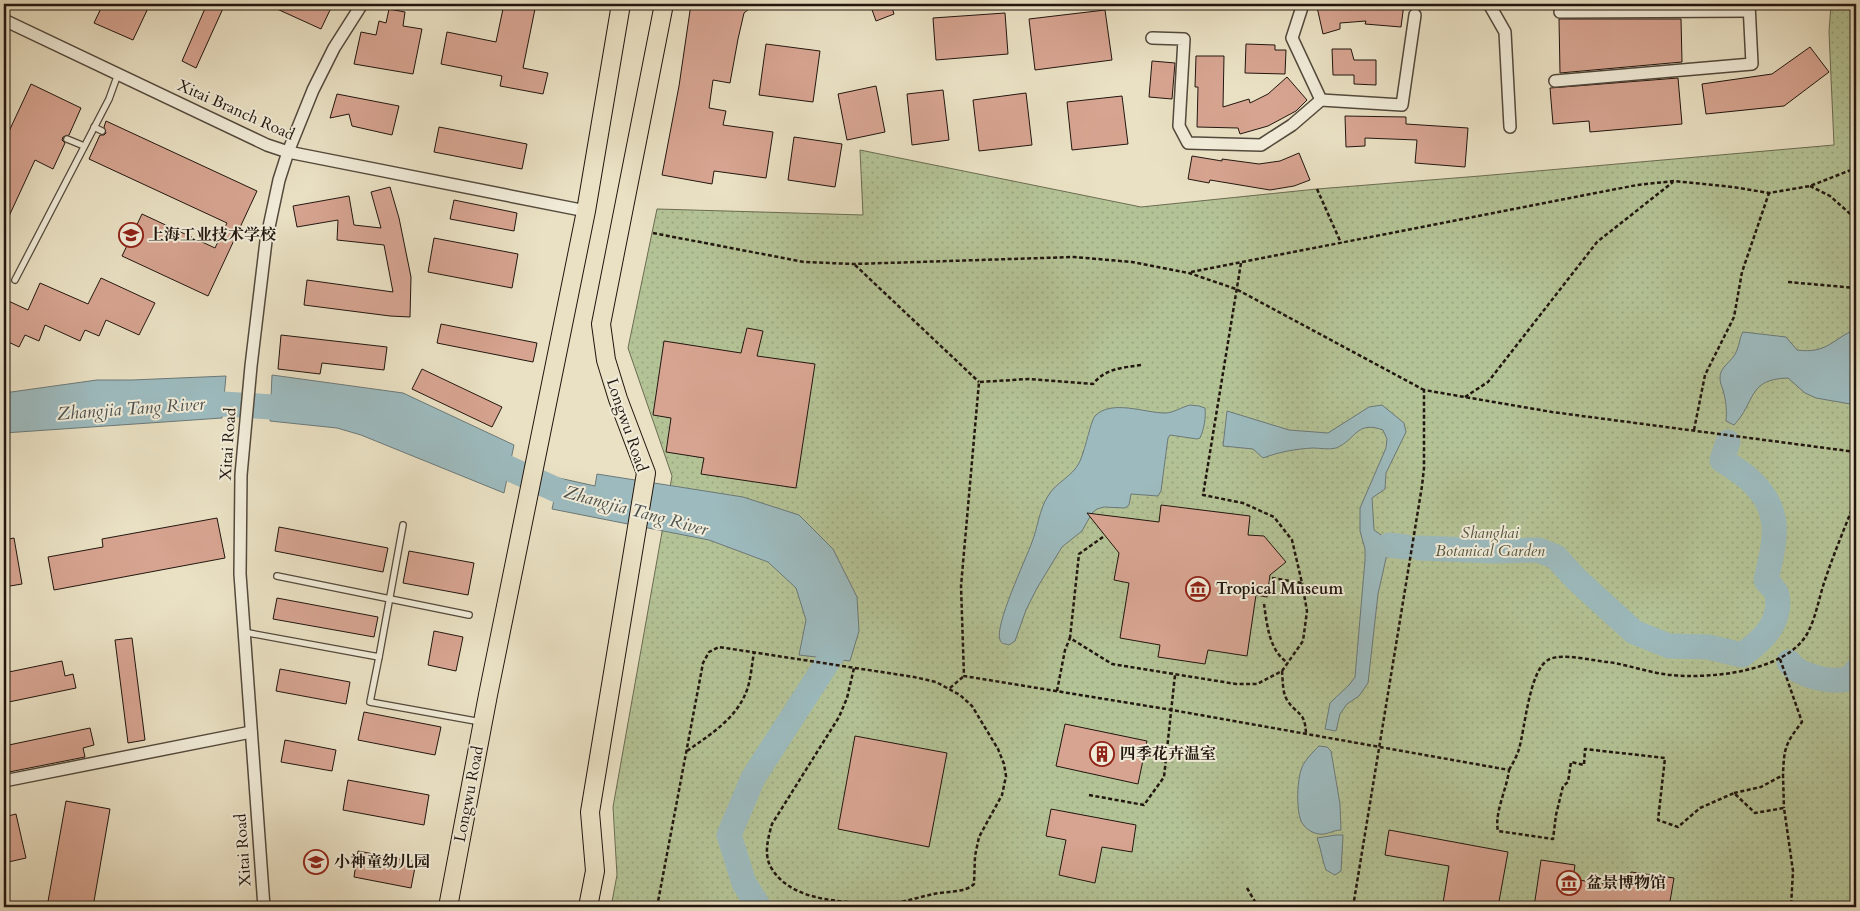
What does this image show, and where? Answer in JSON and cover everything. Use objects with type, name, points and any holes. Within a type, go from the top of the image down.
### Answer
[{"type":"main road","name":"Longwu Road","points":[[448,907],[482,722],[586,211],[621,4]]},
{"type":"main road","name":"Longwu Road","points":[[588,907],[595,870],[590,812],[646,473],[618,399],[606,360],[601,324],[664,4]]},
{"type":"street","name":"Xitai Road","points":[[264,907],[240,574],[240,524],[245,425],[251,366],[268,226],[279,180],[288,152],[334,48],[362,4]]},
{"type":"street","points":[[1303,4],[1292,38],[1321,100]]},
{"type":"street","points":[[1488,4],[1505,32],[1510,127]]},
{"type":"street","points":[[1555,81],[1752,64],[1749,7],[1560,12]]},
{"type":"street","points":[[1152,38],[1184,39],[1179,126],[1188,143],[1261,146],[1292,125],[1321,100],[1402,105],[1415,15]]},
{"type":"street","name":"Xitai Branch Road","points":[[4,20],[266,145],[288,152],[586,211]]},
{"type":"street","points":[[4,780],[251,732]]},
{"type":"lane","points":[[14,280],[94,127],[118,74]]},
{"type":"lane","points":[[94,127],[102,131]]},
{"type":"lane","points":[[66,139],[84,146]]},
{"type":"lane","points":[[403,525],[370,702],[482,722]]},
{"type":"lane","points":[[278,576],[469,615]]},
{"type":"lane","points":[[243,632],[379,657]]},
{"type":"path","points":[[1189,273],[1637,185],[1674,182],[1733,187],[1769,193],[1810,186],[1856,168]]},
{"type":"path","points":[[1465,397],[1488,382],[1597,242],[1674,182]]},
{"type":"path","points":[[1810,186],[1830,196],[1856,220]]},
{"type":"path","points":[[1317,189],[1341,244]]},
{"type":"path","points":[[1694,430],[1705,375],[1734,317],[1742,272],[1769,193]]},
{"type":"path","points":[[653,233],[804,262],[854,264],[1074,256],[1132,262],[1189,273],[1236,289],[1424,390],[1552,412],[1856,452]]},
{"type":"path","points":[[1070,638],[1112,664],[1236,684],[1257,684],[1282,671],[1302,641],[1307,611],[1292,540],[1274,518],[1243,503],[1203,495],[1241,263]]},
{"type":"path","points":[[854,264],[979,382],[1029,379],[1093,384],[1100,375],[1117,369],[1141,365]]},
{"type":"path","points":[[1788,282],[1856,288]]},
{"type":"path","points":[[950,689],[964,676],[961,586],[979,382]]},
{"type":"path","points":[[1353,907],[1422,486],[1424,468],[1424,390]]},
{"type":"path","points":[[1783,775],[1762,787],[1734,793],[1700,808],[1678,827],[1658,820],[1666,758],[1585,749],[1584,765],[1571,762],[1568,782],[1563,786],[1553,839],[1498,831],[1496,821],[1508,784],[1509,770],[1519,750],[1528,705],[1538,672],[1547,660],[1559,657],[1574,658],[1614,663],[1671,675],[1709,676],[1760,666],[1780,659],[1794,649],[1807,634],[1852,509],[1856,479]]},
{"type":"path","points":[[1852,509],[1856,515]]},
{"type":"path","points":[[1057,691],[1065,650],[1070,638],[1079,554],[1103,537]]},
{"type":"path","points":[[1272,578],[1302,583]]},
{"type":"path","points":[[1264,604],[1268,628],[1274,647],[1282,659],[1288,663]]},
{"type":"path","points":[[657,907],[703,663],[709,652],[719,647],[850,667],[936,682],[960,695],[972,706],[998,749],[1006,776],[1002,795],[979,838],[975,856],[974,884],[969,889],[936,893],[888,904],[828,900],[806,895],[787,884],[771,868],[767,852],[772,824],[839,717],[847,698],[854,668]]},
{"type":"path","points":[[686,752],[725,724],[735,712],[743,700],[748,685],[754,652]]},
{"type":"path","points":[[1780,659],[1802,722],[1791,736],[1784,751],[1784,808],[1793,871],[1791,907]]},
{"type":"path","points":[[1282,671],[1284,693],[1288,701],[1304,716],[1306,734]]},
{"type":"path","points":[[1089,794],[1144,805],[1164,777],[1175,674]]},
{"type":"path","points":[[964,676],[1172,710],[1509,770]]},
{"type":"path","points":[[1734,793],[1755,813],[1784,808]]},
{"type":"path","points":[[1247,888],[1258,907]]},
{"type":"green space","name":"Shanghai Botanical Garden","points":[[1831,4],[1856,4],[1856,907],[611,907],[617,875],[613,807],[672,476],[628,348],[657,209],[863,215],[860,150],[1141,207],[1317,189],[1834,145],[1829,32]]},
{"type":"water","points":[[1856,329],[1856,405],[1816,398],[1805,393],[1788,378],[1775,379],[1759,387],[1734,425],[1726,421],[1726,406],[1720,375],[1724,367],[1733,358],[1743,332],[1786,337],[1797,350],[1807,351],[1823,348]]},
{"type":"water","points":[[272,375],[403,393],[514,445],[504,493],[361,435],[337,428],[270,421]]},
{"type":"water","points":[[226,376],[222,418],[4,433],[4,393],[97,380]]},
{"type":"water","points":[[1190,405],[1205,408],[1204,427],[1200,438],[1197,439],[1170,435],[1168,438],[1161,491],[1158,496],[1131,494],[1129,505],[1125,508],[1104,507],[1092,513],[1082,531],[1062,547],[1037,588],[1026,610],[1015,641],[1009,645],[1001,642],[999,632],[1006,607],[1032,542],[1045,501],[1051,491],[1079,463],[1095,416],[1110,408],[1128,408],[1165,413]]},
{"type":"water","points":[[1382,405],[1404,423],[1406,432],[1386,473],[1385,489],[1372,498],[1374,530],[1387,539],[1389,545],[1378,594],[1368,683],[1359,696],[1347,704],[1340,714],[1336,731],[1325,729],[1330,703],[1355,677],[1365,560],[1365,549],[1360,531],[1360,508],[1386,448],[1387,439],[1383,430],[1367,427],[1336,448],[1300,449],[1281,452],[1263,458],[1253,449],[1223,446],[1227,411],[1289,430],[1328,433],[1369,407]]},
{"type":"water","points":[[597,474],[743,497],[799,515],[833,549],[857,597],[859,631],[850,661],[799,655],[806,620],[796,588],[768,562],[709,540],[552,509],[559,478],[595,486]]},
{"type":"water","points":[[1319,746],[1327,747],[1331,751],[1340,804],[1341,830],[1325,834],[1319,834],[1307,829],[1299,816],[1298,802],[1299,779],[1302,767]]},
{"type":"water","points":[[1343,835],[1341,871],[1335,875],[1326,870],[1317,838]]},
{"type":"building","points":[[103,4],[150,4],[133,40],[94,23]]},
{"type":"building","points":[[207,4],[225,4],[196,68],[182,61]]},
{"type":"building","points":[[266,4],[321,4],[331,8],[321,29]]},
{"type":"building","points":[[504,4],[536,4],[523,68],[548,73],[543,94],[500,86],[502,76],[441,64],[447,32],[496,42]]},
{"type":"building","points":[[691,4],[755,4],[744,13],[730,83],[713,80],[709,108],[726,111],[723,125],[773,132],[766,178],[714,171],[712,184],[662,175],[679,86]]},
{"type":"building","points":[[870,4],[891,4],[894,14],[876,21]]},
{"type":"building","points":[[1334,4],[1404,4],[1401,27],[1365,24],[1366,21],[1340,23],[1340,29],[1323,34],[1317,7]]},
{"type":"building","points":[[389,9],[405,12],[403,26],[422,29],[413,74],[354,64],[361,32],[376,35],[379,21],[386,23]]},
{"type":"building","points":[[1105,10],[1112,60],[1035,70],[1029,19]]},
{"type":"building","points":[[1005,13],[1008,54],[936,60],[933,18]]},
{"type":"building","points":[[1559,19],[1681,19],[1682,62],[1560,73]]},
{"type":"building","points":[[766,44],[820,51],[813,102],[759,95]]},
{"type":"building","points":[[1246,44],[1275,45],[1275,50],[1286,50],[1285,74],[1245,73]]},
{"type":"building","points":[[1810,47],[1829,72],[1784,106],[1706,114],[1702,84],[1772,74]]},
{"type":"building","points":[[1332,49],[1351,49],[1354,60],[1376,60],[1376,85],[1354,84],[1354,75],[1333,75]]},
{"type":"building","points":[[1196,56],[1224,56],[1223,107],[1249,99],[1250,103],[1268,94],[1287,77],[1307,100],[1296,111],[1268,126],[1240,134],[1238,128],[1197,127],[1198,87],[1195,87]]},
{"type":"building","points":[[1152,61],[1175,63],[1172,99],[1149,97]]},
{"type":"building","points":[[1678,78],[1682,124],[1590,132],[1589,121],[1553,124],[1550,88]]},
{"type":"building","points":[[31,84],[81,108],[69,135],[63,137],[62,140],[65,143],[53,169],[35,160],[4,227],[4,142]]},
{"type":"building","points":[[876,86],[885,132],[847,140],[838,94]]},
{"type":"building","points":[[943,90],[949,140],[912,145],[907,94]]},
{"type":"building","points":[[1026,93],[1032,145],[979,151],[973,100]]},
{"type":"building","points":[[337,94],[399,106],[392,135],[352,126],[349,114],[330,118]]},
{"type":"building","points":[[1122,96],[1128,144],[1072,150],[1067,102]]},
{"type":"building","points":[[1345,116],[1406,117],[1406,124],[1468,128],[1465,167],[1415,163],[1417,140],[1365,138],[1365,146],[1346,147]]},
{"type":"building","points":[[106,121],[257,191],[208,296],[122,256],[142,214],[215,248],[227,223],[89,159],[100,135],[106,133],[104,127]]},
{"type":"building","points":[[439,127],[527,144],[522,169],[434,152]]},
{"type":"building","points":[[794,137],[842,144],[835,187],[788,180]]},
{"type":"building","points":[[1299,153],[1310,180],[1294,186],[1270,190],[1210,180],[1209,183],[1188,179],[1192,156],[1259,164],[1280,161]]},
{"type":"building","points":[[390,187],[399,218],[411,277],[410,317],[304,305],[307,280],[393,292],[384,245],[337,240],[338,220],[297,227],[293,206],[349,196],[354,225],[381,228],[371,192]]},
{"type":"building","points":[[454,200],[517,213],[514,231],[450,219]]},
{"type":"building","points":[[434,238],[518,254],[512,288],[428,272]]},
{"type":"building","points":[[101,278],[155,303],[139,335],[106,320],[99,336],[85,330],[80,341],[45,325],[39,341],[25,335],[19,347],[4,340],[4,299],[28,310],[40,283],[88,304]]},
{"type":"building","points":[[441,324],[537,343],[533,362],[437,343]]},
{"type":"building","points":[[747,328],[763,331],[757,356],[815,364],[796,488],[701,474],[704,458],[666,452],[671,418],[653,415],[664,341],[741,353]]},
{"type":"building","points":[[281,335],[387,347],[384,370],[322,363],[320,374],[278,369]]},
{"type":"building","points":[[422,369],[502,407],[492,427],[412,389]]},
{"type":"building","name":"Tropical Museum","points":[[1161,505],[1250,516],[1248,535],[1264,536],[1286,562],[1270,575],[1267,597],[1256,595],[1247,656],[1208,650],[1205,664],[1158,657],[1160,645],[1120,638],[1129,583],[1114,580],[1119,553],[1087,513],[1159,522]]},
{"type":"building","points":[[217,518],[225,558],[54,590],[48,557],[103,547],[102,539]]},
{"type":"building","points":[[279,527],[388,548],[383,572],[275,551]]},
{"type":"building","points":[[14,538],[22,584],[4,587],[4,540]]},
{"type":"building","points":[[409,551],[474,563],[468,595],[403,583]]},
{"type":"building","points":[[277,598],[378,617],[374,637],[273,619]]},
{"type":"building","points":[[434,631],[463,637],[456,671],[428,665]]},
{"type":"building","points":[[132,638],[145,740],[128,743],[115,640]]},
{"type":"building","points":[[62,661],[65,676],[73,674],[76,688],[4,703],[4,673]]},
{"type":"building","points":[[280,669],[350,682],[346,704],[276,691]]},
{"type":"building","points":[[364,712],[441,727],[435,755],[358,740]]},
{"type":"building","name":"四季花卉温室","points":[[1065,724],[1147,741],[1138,784],[1056,766]]},
{"type":"building","points":[[90,728],[94,745],[83,748],[85,757],[4,773],[4,746]]},
{"type":"building","points":[[855,736],[947,753],[929,847],[838,829]]},
{"type":"building","points":[[285,740],[336,750],[332,771],[281,762]]},
{"type":"building","points":[[348,780],[429,795],[424,825],[343,810]]},
{"type":"building","points":[[66,801],[110,809],[93,907],[47,907]]},
{"type":"building","points":[[1051,809],[1136,825],[1132,852],[1102,847],[1095,883],[1059,875],[1066,840],[1046,836]]},
{"type":"building","points":[[16,814],[26,858],[4,863],[4,817]]},
{"type":"building","points":[[1389,830],[1508,852],[1498,907],[1469,907],[1443,903],[1449,866],[1385,855]]},
{"type":"building","points":[[358,851],[416,862],[411,888],[354,877]]},
{"type":"building","name":"盆景博物馆","points":[[1541,860],[1575,865],[1573,879],[1629,888],[1631,872],[1674,878],[1669,907],[1583,907],[1568,905],[1568,907],[1534,907]]},
{"type":"waterway","name":"Zhangjia Tang River","points":[[191,402],[305,409]]},
{"type":"waterway","points":[[1420,548],[1495,551],[1538,550],[1556,557],[1576,579],[1634,632],[1669,646],[1708,647],[1742,655],[1757,644],[1769,630],[1776,614],[1778,605],[1777,595],[1766,580],[1774,539],[1774,527],[1768,503],[1761,492],[1747,477],[1722,460],[1728,442]]},
{"type":"waterway","name":"Zhangjia Tang River","points":[[479,455],[568,495],[587,500]]},
{"type":"waterway","points":[[1389,545],[1405,547]]},
{"type":"waterway","name":"Zhangjia Tang River","points":[[759,907],[744,883],[729,835],[753,778],[834,652],[830,627]]},
{"type":"waterway","points":[[1789,662],[1793,667],[1807,675],[1824,679],[1847,679],[1856,671]]},
{"type":"place","name":"上海工业技术学校","points":[[131,235]]},
{"type":"place","name":"Tropical Museum","points":[[1198,589]]},
{"type":"place","name":"四季花卉温室","points":[[1102,754]]},
{"type":"place","name":"小神童幼儿园","points":[[316,862]]},
{"type":"place","name":"盆景博物馆","points":[[1569,883]]}]
